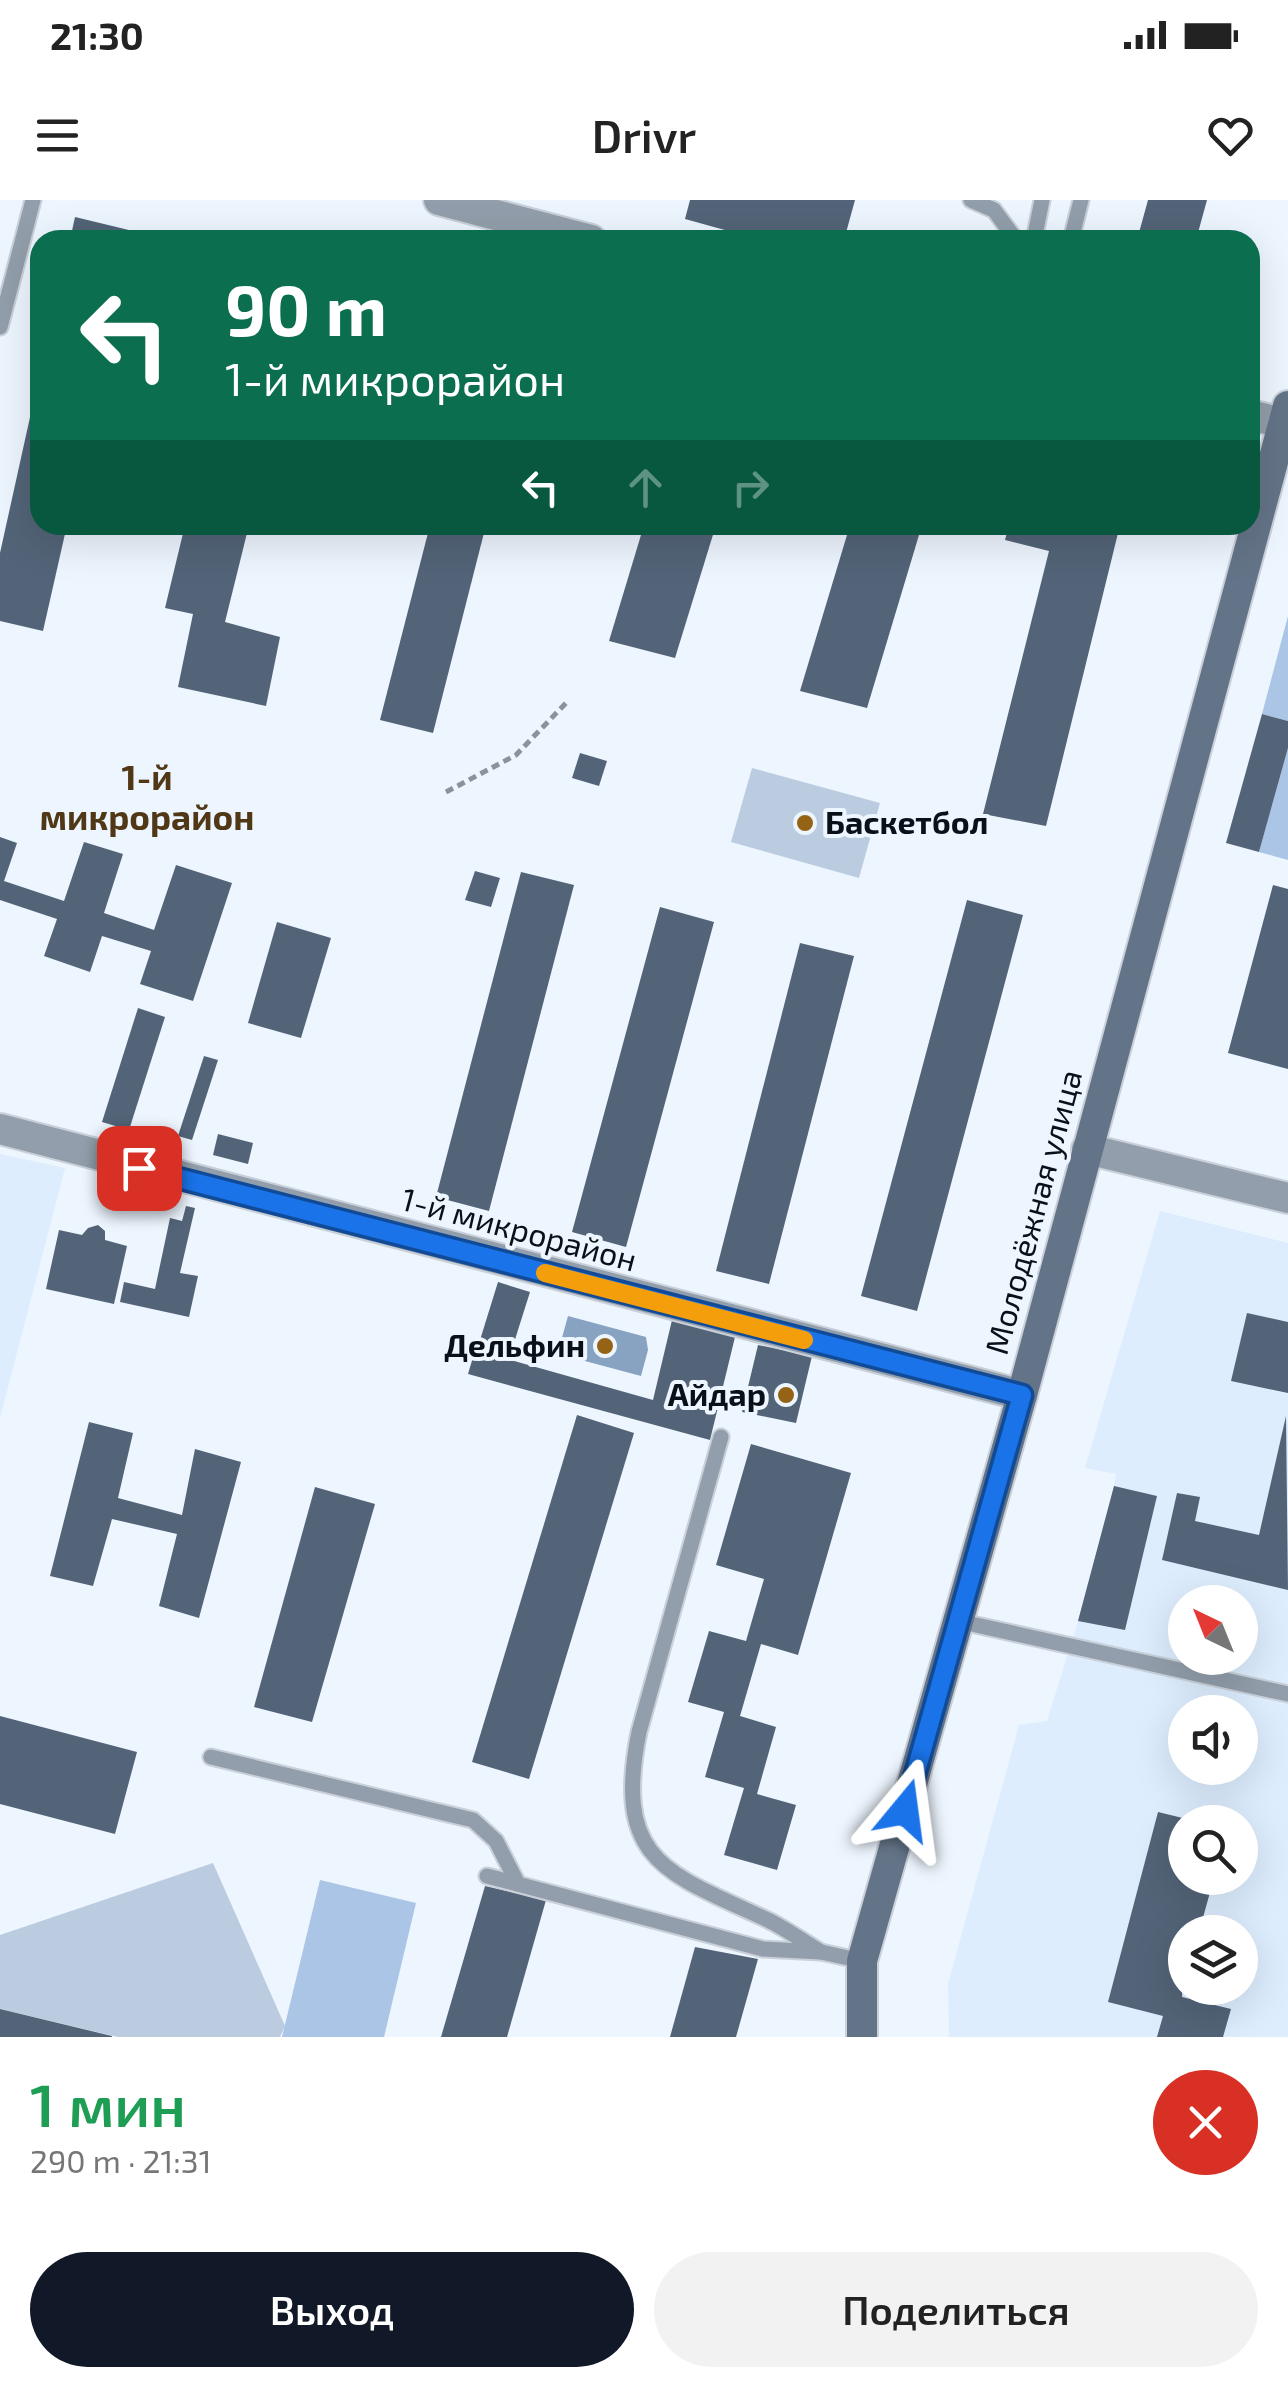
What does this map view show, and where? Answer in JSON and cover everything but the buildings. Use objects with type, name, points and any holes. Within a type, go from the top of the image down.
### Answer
[{"type":"main road","name":"Молодёжная улица","points":[[1260,511],[1286,415]]},
{"type":"main road","name":"Молодёжная улица","points":[[862,2037],[862,1961],[1022,1395],[1253,535]]},
{"type":"street","points":[[439,200],[552,230]]},
{"type":"street","points":[[1260,415],[1286,415]]},
{"type":"street","name":"1-й микрорайон","points":[[0,1130],[1022,1395]]},
{"type":"street","points":[[1087,1148],[1288,1198]]},
{"type":"street","points":[[845,2037],[862,1961]]},
{"type":"lane","points":[[0,327],[33,200]]},
{"type":"lane","points":[[971,200],[994,210],[1009,230]]},
{"type":"lane","points":[[1036,230],[1042,200]]},
{"type":"lane","points":[[1073,230],[1080,200]]},
{"type":"lane","points":[[721,1438],[639,1732],[631,1773],[632,1800],[648,1849],[672,1872],[704,1893],[770,1922],[821,1952]]},
{"type":"lane","points":[[958,1621],[1288,1694]]},
{"type":"lane","points":[[211,1757],[473,1820],[496,1841],[518,1884]]},
{"type":"lane","points":[[487,1876],[763,1949],[821,1952],[862,1961]]},
{"type":"path","points":[[446,792],[516,755],[566,703]]},
{"type":"shaded area","points":[[1288,616],[1288,721],[1262,714]]},
{"type":"shaded area","points":[[1288,748],[1288,860],[1259,852]]},
{"type":"shaded area","name":"Баскетбол","points":[[752,768],[880,803],[859,878],[731,842]]},
{"type":"shaded area","points":[[0,1154],[65,1168],[0,1418]]},
{"type":"shaded area","points":[[1160,1211],[1288,1243],[1288,2037],[949,2037],[948,1984],[1019,1725],[1047,1721],[1116,1474],[1085,1468]]},
{"type":"shaded area","name":"Дельфин","points":[[568,1316],[646,1337],[648,1350],[641,1376],[585,1361],[560,1345]]},
{"type":"shaded area","points":[[213,1863],[285,2026],[280,2037],[118,2037],[0,2009],[0,1935]]},
{"type":"shaded area","points":[[320,1880],[416,1903],[384,2037],[282,2037]]},
{"type":"slow traffic","points":[[545,1273],[804,1340]]},
{"type":"place","name":"Баскетбол","points":[[805,823]]},
{"type":"place","name":"Дельфин","points":[[605,1346]]},
{"type":"place","name":"Айдар","points":[[786,1395]]},
{"type":"district","name":"1-й микрорайон","points":[[147,798]]},
{"type":"route","points":[[139,1168],[1022,1395],[905,1810]]}]
